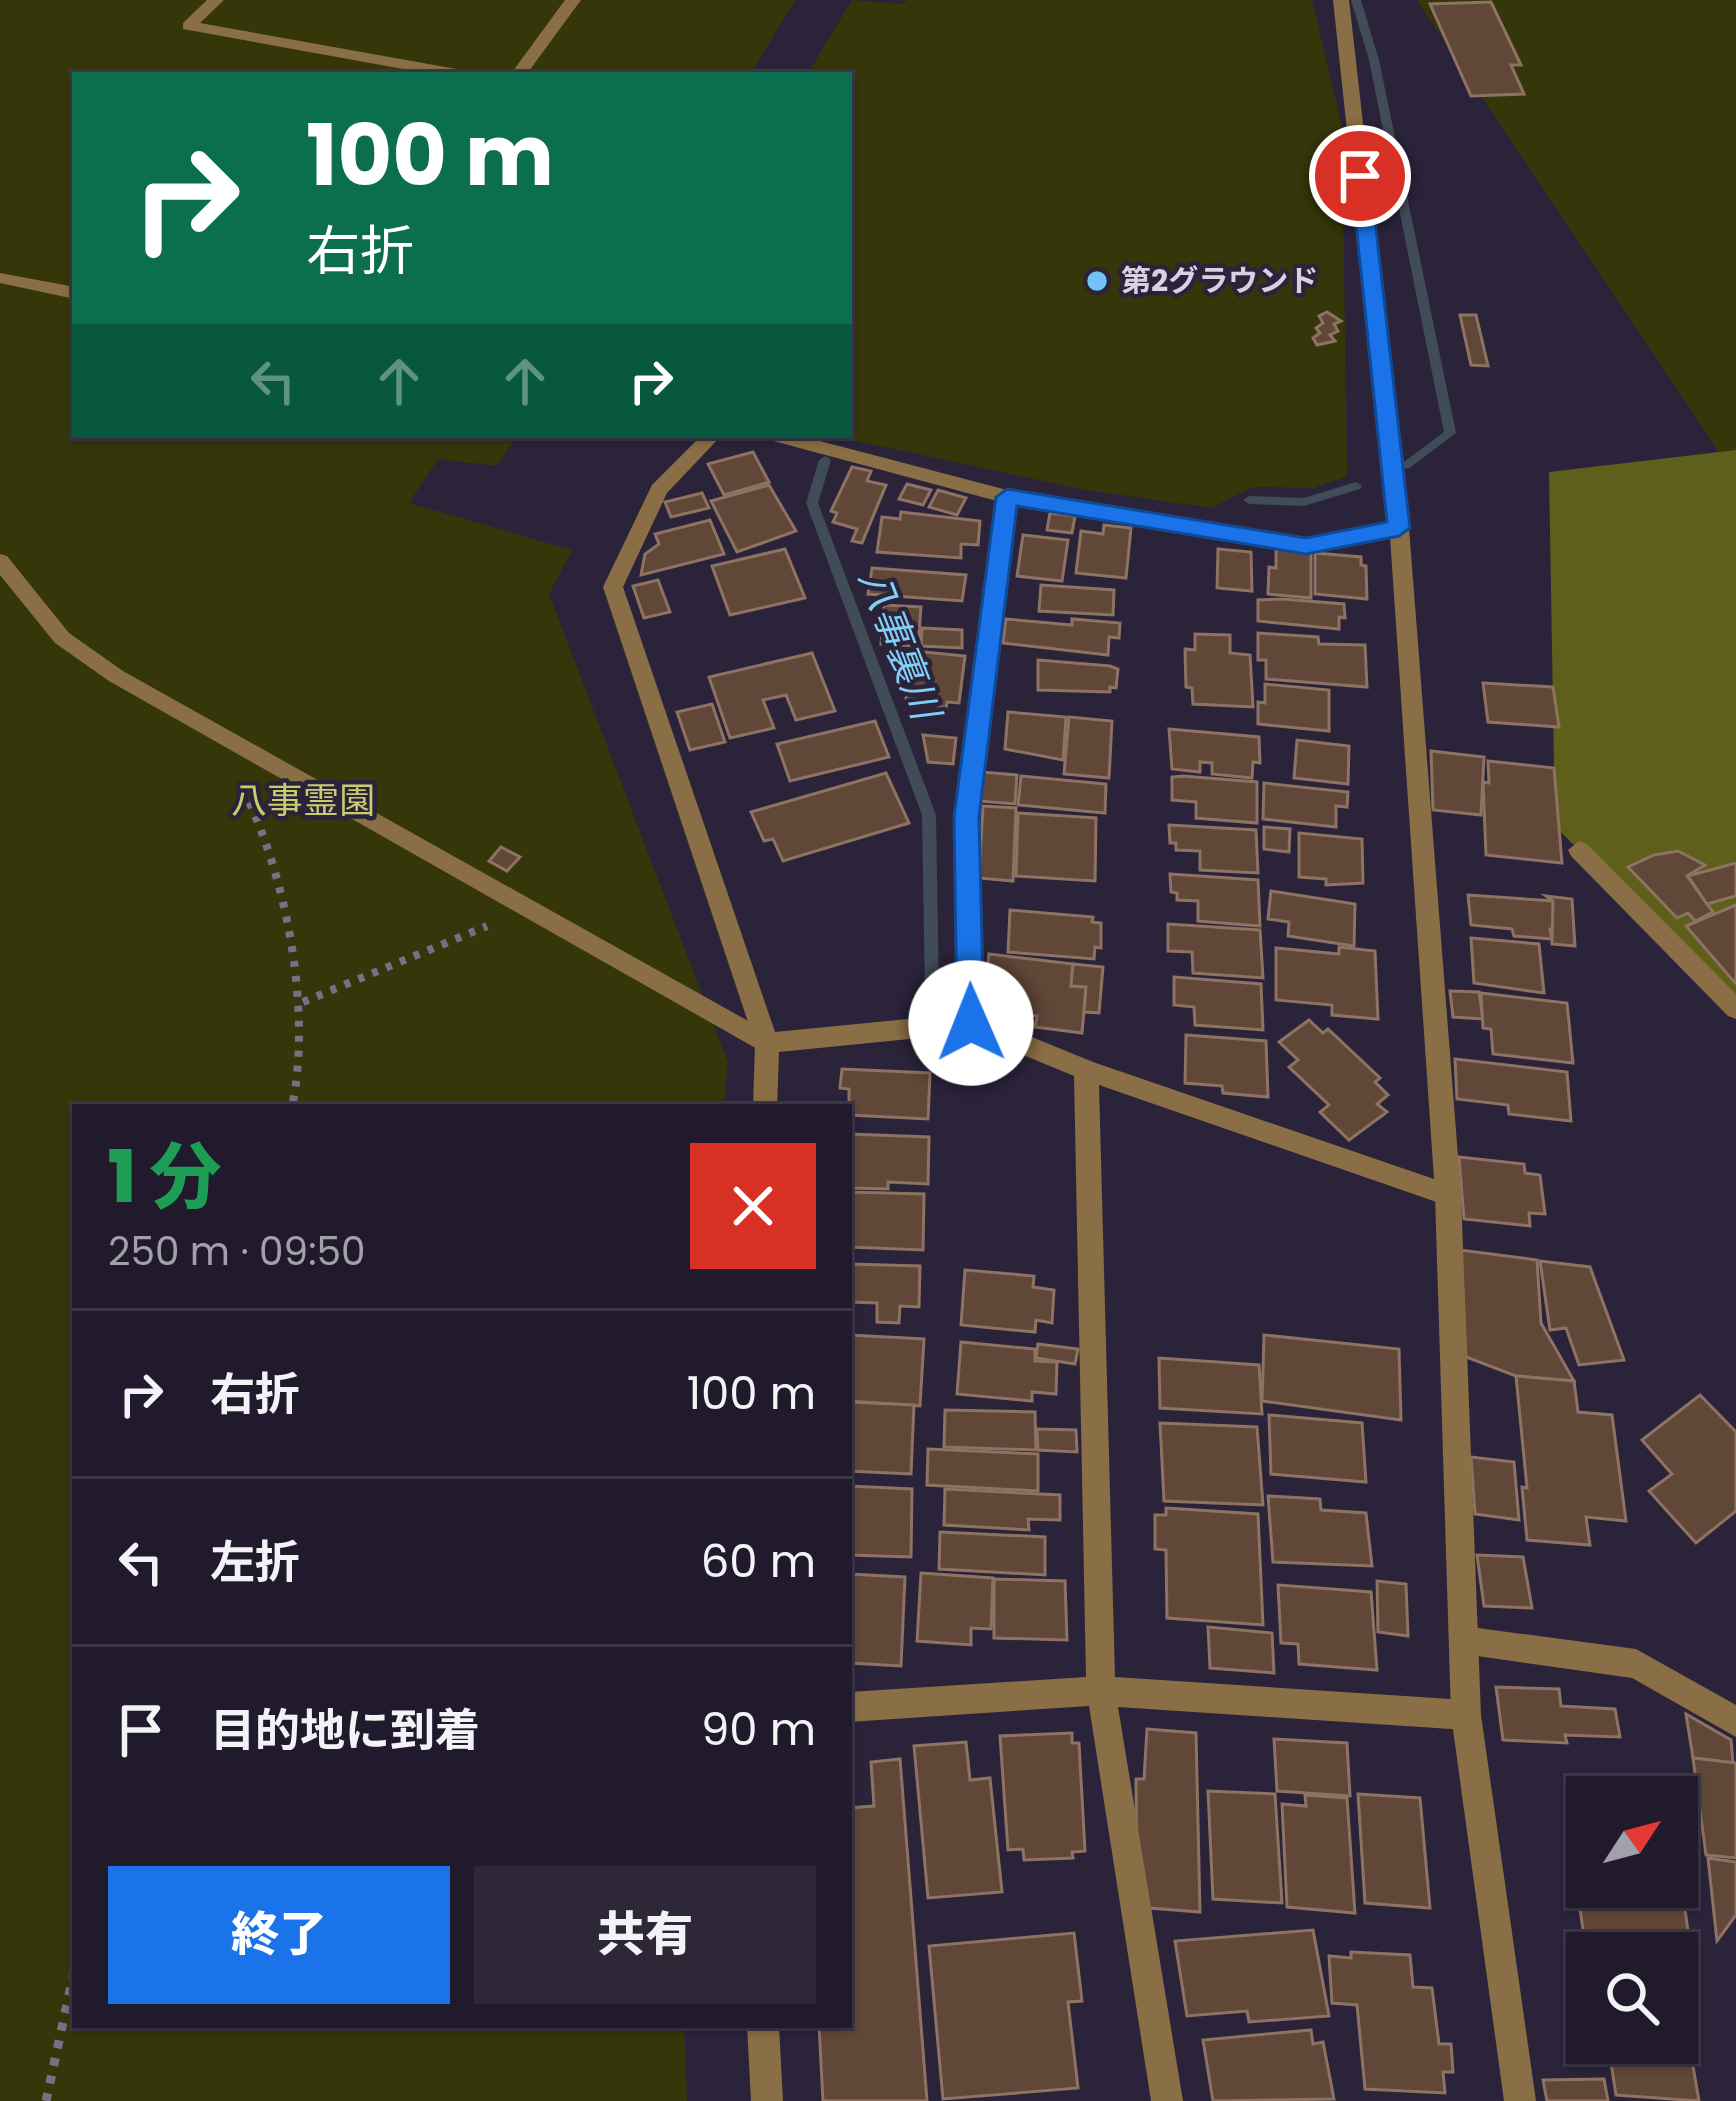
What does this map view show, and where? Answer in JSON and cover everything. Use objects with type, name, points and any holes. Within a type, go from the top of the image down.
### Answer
[{"type":"street","points":[[216,0],[188,26],[445,72]]},
{"type":"street","points":[[520,72],[573,0]]},
{"type":"street","points":[[1341,0],[1399,528],[1448,1196],[1466,1715],[1520,2101]]},
{"type":"street","points":[[0,278],[72,292]]},
{"type":"street","points":[[710,438],[659,490],[613,587],[767,1043],[765,1104]]},
{"type":"street","points":[[784,438],[1007,497],[1306,546],[1399,528]]},
{"type":"street","points":[[971,1023],[967,817],[1007,497]]},
{"type":"street","points":[[0,561],[62,638],[116,676],[767,1043],[971,1023],[1086,1070],[1448,1196]]},
{"type":"street","points":[[1579,850],[1736,1009]]},
{"type":"street","points":[[1086,1070],[1101,1691],[1167,2101]]},
{"type":"street","points":[[1463,1640],[1636,1664],[1736,1722]]},
{"type":"street","points":[[852,1708],[1101,1691],[1466,1715]]},
{"type":"street","points":[[763,2028],[767,2101]]},
{"type":"path","points":[[264,760],[238,778],[256,815],[303,1002],[304,1065],[293,1104]]},
{"type":"path","points":[[303,1002],[527,909]]},
{"type":"path","points":[[46,2101],[72,1981]]},
{"type":"green space","name":"八事霊園","points":[[0,0],[795,0],[752,72],[72,72],[72,438],[516,438],[497,466],[438,459],[409,503],[572,550],[549,594],[728,1062],[724,1104],[72,1104],[72,2028],[684,2028],[687,2101],[0,2101]]},
{"type":"green space","name":"第2グラウンド","points":[[852,0],[902,4],[907,0],[1312,0],[1342,127],[1347,476],[1314,488],[1253,487],[1212,508],[1085,490],[843,438],[852,438],[852,72],[809,72]]},
{"type":"green space","points":[[1417,0],[1736,0],[1736,451],[1719,452]]},
{"type":"shaded area","points":[[1736,450],[1736,1011],[1555,826],[1549,472]]},
{"type":"building","points":[[1491,2],[1521,65],[1511,65],[1524,94],[1471,96],[1430,4]]},
{"type":"building","points":[[1327,312],[1341,321],[1334,324],[1338,331],[1330,335],[1335,341],[1317,345],[1313,338],[1323,323],[1319,316]]},
{"type":"building","points":[[1460,315],[1476,315],[1488,366],[1471,365]]},
{"type":"building","points":[[753,452],[769,482],[724,495],[708,464]]},
{"type":"building","points":[[852,467],[871,471],[867,481],[886,485],[862,543],[852,541],[857,529],[833,522],[837,513],[831,511]]},
{"type":"building","points":[[907,484],[931,490],[923,505],[899,499]]},
{"type":"building","points":[[769,485],[796,531],[737,552],[711,501]]},
{"type":"building","points":[[938,490],[966,498],[957,515],[929,507]]},
{"type":"building","points":[[702,493],[709,508],[671,517],[665,502]]},
{"type":"building","points":[[901,512],[980,521],[978,545],[961,544],[961,558],[877,552],[882,517],[900,519]]},
{"type":"building","points":[[1050,513],[1075,516],[1072,533],[1047,530]]},
{"type":"building","points":[[710,520],[724,554],[641,575],[645,554],[659,544],[655,534]]},
{"type":"building","points":[[1104,525],[1131,528],[1126,578],[1076,573],[1081,531],[1103,534]]},
{"type":"building","points":[[1023,535],[1068,540],[1062,581],[1017,576]]},
{"type":"building","points":[[785,549],[805,598],[730,615],[712,566]]},
{"type":"building","points":[[1218,549],[1251,552],[1252,591],[1217,588]]},
{"type":"building","points":[[1276,549],[1311,552],[1311,598],[1268,594],[1269,567],[1276,568]]},
{"type":"building","points":[[1315,553],[1361,557],[1361,565],[1366,566],[1367,599],[1315,594]]},
{"type":"building","points":[[872,568],[966,575],[962,601],[868,594]]},
{"type":"building","points":[[658,580],[670,612],[644,618],[633,586]]},
{"type":"building","points":[[1041,585],[1114,590],[1113,615],[1039,611]]},
{"type":"building","points":[[1258,600],[1344,604],[1345,618],[1339,617],[1339,629],[1258,621]]},
{"type":"building","points":[[884,605],[921,607],[918,646],[881,644]]},
{"type":"building","points":[[1006,619],[1072,625],[1072,619],[1120,623],[1119,638],[1109,637],[1108,655],[1003,643]]},
{"type":"building","points":[[922,628],[962,630],[962,648],[921,646]]},
{"type":"building","points":[[1258,633],[1318,637],[1319,644],[1365,645],[1367,687],[1266,679],[1266,660],[1258,660]]},
{"type":"building","points":[[1195,634],[1230,635],[1230,653],[1250,655],[1253,707],[1193,704],[1192,688],[1186,687],[1185,649],[1195,650]]},
{"type":"building","points":[[905,650],[965,656],[959,703],[947,702],[946,708],[906,699],[908,685],[899,684]]},
{"type":"building","points":[[812,653],[835,711],[796,720],[786,695],[763,700],[774,728],[730,738],[709,677]]},
{"type":"building","points":[[1038,660],[1110,666],[1118,669],[1116,688],[1110,687],[1110,692],[1038,690]]},
{"type":"building","points":[[1483,683],[1553,687],[1559,727],[1488,722]]},
{"type":"building","points":[[1265,684],[1329,690],[1329,731],[1258,724],[1258,702],[1265,703]]},
{"type":"building","points":[[712,704],[725,742],[690,750],[677,712]]},
{"type":"building","points":[[1008,712],[1066,717],[1063,760],[1005,749]]},
{"type":"building","points":[[1069,717],[1112,721],[1109,778],[1064,774]]},
{"type":"building","points":[[875,721],[889,757],[790,781],[777,744]]},
{"type":"building","points":[[1169,729],[1259,737],[1260,763],[1253,762],[1252,778],[1212,774],[1212,763],[1200,762],[1200,772],[1172,769]]},
{"type":"building","points":[[923,735],[956,738],[953,764],[928,762]]},
{"type":"building","points":[[1297,740],[1349,746],[1348,784],[1294,778]]},
{"type":"building","points":[[1431,751],[1484,757],[1481,815],[1433,810]]},
{"type":"building","points":[[1488,761],[1554,768],[1562,863],[1486,855],[1483,782],[1489,783]]},
{"type":"building","points":[[981,772],[1017,775],[1015,804],[978,801]]},
{"type":"building","points":[[886,773],[909,823],[783,861],[773,839],[764,841],[751,812]]},
{"type":"building","points":[[1021,776],[1106,784],[1105,813],[1018,805]]},
{"type":"building","points":[[1172,777],[1257,782],[1257,823],[1196,818],[1196,802],[1172,800]]},
{"type":"building","points":[[1264,783],[1348,792],[1347,807],[1336,806],[1336,827],[1263,819]]},
{"type":"building","points":[[983,806],[1016,808],[1013,881],[979,878]]},
{"type":"building","points":[[1018,813],[1096,818],[1095,881],[1016,876]]},
{"type":"building","points":[[1169,825],[1256,830],[1258,873],[1200,870],[1200,851],[1176,850],[1176,843],[1170,843]]},
{"type":"building","points":[[1264,827],[1290,829],[1289,852],[1264,849]]},
{"type":"building","points":[[1299,833],[1362,839],[1363,883],[1326,885],[1326,879],[1299,877]]},
{"type":"building","points":[[501,847],[520,857],[507,871],[489,861]]},
{"type":"building","points":[[1678,851],[1705,865],[1687,876],[1713,912],[1695,921],[1688,913],[1677,918],[1628,867]]},
{"type":"building","points":[[1736,863],[1736,896],[1707,904],[1688,876]]},
{"type":"building","points":[[1170,874],[1258,880],[1260,926],[1198,921],[1198,901],[1177,900],[1177,893],[1171,892]]},
{"type":"building","points":[[1271,891],[1355,904],[1354,946],[1288,936],[1289,922],[1268,919]]},
{"type":"building","points":[[1468,895],[1553,901],[1556,929],[1550,929],[1552,939],[1471,925]]},
{"type":"building","points":[[1546,896],[1572,899],[1575,946],[1552,944],[1553,901]]},
{"type":"building","points":[[1736,905],[1736,984],[1686,926]]},
{"type":"building","points":[[1010,910],[1093,917],[1092,922],[1101,923],[1101,948],[1095,947],[1094,959],[1008,952]]},
{"type":"building","points":[[1168,924],[1260,930],[1263,978],[1193,973],[1192,952],[1168,951]]},
{"type":"building","points":[[1471,938],[1539,944],[1544,993],[1474,983]]},
{"type":"building","points":[[1339,947],[1375,951],[1378,1019],[1332,1015],[1332,1005],[1276,1000],[1276,948],[1339,954]]},
{"type":"building","points":[[989,954],[1073,964],[1071,986],[1086,987],[1082,1033],[1035,1027],[1037,1016],[1017,1013],[1018,1000],[984,995]]},
{"type":"building","points":[[1073,964],[1103,967],[1099,1013],[1084,1012],[1086,987],[1071,986]]},
{"type":"building","points":[[1174,977],[1261,984],[1263,1030],[1195,1025],[1194,1007],[1174,1005]]},
{"type":"building","points":[[1450,991],[1479,992],[1483,1019],[1453,1017]]},
{"type":"building","points":[[1481,993],[1567,1003],[1573,1063],[1493,1054],[1491,1029],[1483,1028]]},
{"type":"building","points":[[1309,1020],[1323,1033],[1328,1029],[1380,1078],[1375,1082],[1388,1095],[1377,1104],[1387,1112],[1349,1140],[1320,1112],[1329,1105],[1289,1067],[1298,1060],[1279,1042]]},
{"type":"building","points":[[1186,1035],[1266,1041],[1268,1097],[1185,1083]]},
{"type":"building","points":[[1455,1059],[1567,1072],[1571,1121],[1509,1114],[1508,1105],[1457,1099]]},
{"type":"building","points":[[842,1069],[930,1073],[928,1119],[852,1115],[849,1089],[840,1088]]},
{"type":"building","points":[[852,1134],[929,1137],[928,1184],[888,1182],[888,1189],[852,1188]]},
{"type":"building","points":[[1459,1157],[1524,1164],[1525,1173],[1540,1175],[1545,1214],[1529,1213],[1530,1226],[1464,1219]]},
{"type":"building","points":[[852,1192],[924,1194],[923,1250],[852,1247]]},
{"type":"building","points":[[1460,1250],[1537,1260],[1541,1323],[1574,1381],[1516,1376],[1466,1357]]},
{"type":"building","points":[[1540,1261],[1590,1267],[1624,1360],[1579,1365],[1566,1328],[1550,1330]]},
{"type":"building","points":[[852,1264],[920,1266],[919,1307],[900,1306],[899,1323],[877,1322],[877,1303],[852,1302]]},
{"type":"building","points":[[965,1270],[1034,1276],[1033,1287],[1054,1290],[1052,1323],[1036,1320],[1035,1332],[961,1325]]},
{"type":"building","points":[[852,1335],[924,1339],[920,1406],[852,1401]]},
{"type":"building","points":[[1264,1335],[1399,1349],[1401,1420],[1262,1401]]},
{"type":"building","points":[[961,1342],[1035,1349],[1035,1361],[1057,1362],[1056,1394],[1032,1392],[1032,1401],[957,1394]]},
{"type":"building","points":[[1038,1344],[1078,1349],[1075,1364],[1036,1358]]},
{"type":"building","points":[[1159,1358],[1259,1365],[1262,1414],[1160,1408]]},
{"type":"building","points":[[1516,1376],[1574,1381],[1578,1412],[1612,1415],[1626,1521],[1586,1517],[1590,1545],[1527,1540]]},
{"type":"building","points":[[1700,1395],[1736,1432],[1736,1511],[1696,1543],[1649,1491],[1672,1474],[1642,1440]]},
{"type":"building","points":[[852,1402],[914,1405],[911,1474],[852,1471]]},
{"type":"building","points":[[945,1410],[1035,1412],[1036,1450],[944,1447]]},
{"type":"building","points":[[1269,1415],[1362,1423],[1366,1482],[1271,1474]]},
{"type":"building","points":[[1160,1423],[1257,1427],[1263,1505],[1164,1501]]},
{"type":"building","points":[[1037,1429],[1076,1430],[1077,1452],[1038,1450]]},
{"type":"building","points":[[928,1449],[1038,1454],[1038,1491],[927,1485]]},
{"type":"building","points":[[1471,1457],[1514,1462],[1519,1520],[1475,1514]]},
{"type":"building","points":[[852,1486],[912,1489],[911,1557],[852,1555]]},
{"type":"building","points":[[945,1489],[1060,1495],[1060,1520],[1028,1519],[1029,1530],[944,1525]]},
{"type":"building","points":[[1268,1496],[1320,1499],[1321,1510],[1366,1513],[1372,1566],[1273,1562]]},
{"type":"building","points":[[1166,1508],[1258,1514],[1263,1625],[1167,1618],[1166,1550],[1155,1549],[1155,1515],[1166,1515]]},
{"type":"building","points":[[940,1532],[1045,1537],[1045,1575],[939,1569]]},
{"type":"building","points":[[1477,1555],[1523,1557],[1532,1608],[1484,1606]]},
{"type":"building","points":[[921,1573],[993,1578],[991,1629],[971,1628],[971,1645],[917,1641]]},
{"type":"building","points":[[852,1574],[905,1577],[901,1666],[852,1663]]},
{"type":"building","points":[[994,1579],[1065,1581],[1067,1640],[994,1638]]},
{"type":"building","points":[[1377,1581],[1406,1584],[1408,1636],[1378,1632]]},
{"type":"building","points":[[1278,1585],[1371,1592],[1377,1670],[1299,1664],[1298,1644],[1281,1643]]},
{"type":"building","points":[[1208,1627],[1272,1633],[1274,1673],[1210,1668]]},
{"type":"building","points":[[1496,1687],[1559,1689],[1561,1706],[1615,1709],[1620,1737],[1565,1735],[1567,1743],[1503,1740]]},
{"type":"building","points":[[1686,1714],[1731,1740],[1733,1763],[1693,1758]]},
{"type":"building","points":[[1147,1729],[1196,1733],[1200,1912],[1137,1907],[1136,1779],[1144,1779]]},
{"type":"building","points":[[1072,1733],[1072,1743],[1079,1743],[1085,1851],[1072,1852],[1073,1858],[1024,1860],[1023,1849],[1008,1850],[1000,1736]]},
{"type":"building","points":[[1274,1739],[1347,1743],[1350,1796],[1277,1791]]},
{"type":"building","points":[[966,1742],[970,1780],[990,1778],[1002,1892],[928,1898],[914,1746]]},
{"type":"building","points":[[1693,1758],[1736,1763],[1736,1858],[1706,1855]]},
{"type":"building","points":[[900,1759],[927,2101],[823,2101],[819,2028],[852,2028],[852,1808],[874,1806],[871,1762]]},
{"type":"building","points":[[1208,1791],[1275,1794],[1282,1903],[1213,1899]]},
{"type":"building","points":[[1358,1794],[1420,1798],[1430,1908],[1365,1903]]},
{"type":"building","points":[[1305,1795],[1347,1798],[1355,1913],[1287,1907],[1282,1804],[1306,1806]]},
{"type":"building","points":[[1708,1858],[1736,1862],[1736,1915],[1717,1941]]},
{"type":"building","points":[[1580,1908],[1685,1908],[1688,1932],[1583,1932]]},
{"type":"building","points":[[1313,1930],[1329,2016],[1249,2022],[1247,2011],[1187,2016],[1175,1941]]},
{"type":"building","points":[[1074,1933],[1082,2001],[1068,2002],[1078,2088],[943,2099],[929,1946]]},
{"type":"building","points":[[1351,1952],[1410,1955],[1413,1987],[1432,1988],[1439,2044],[1451,2044],[1453,2072],[1443,2072],[1445,2093],[1365,2089],[1357,2005],[1332,2003],[1329,1956],[1351,1958]]},
{"type":"building","points":[[1311,2030],[1313,2044],[1323,2042],[1334,2099],[1213,2101],[1203,2040]]},
{"type":"building","points":[[1611,2064],[1693,2064],[1699,2101],[1616,2095]]},
{"type":"building","points":[[1604,2079],[1608,2101],[1547,2101],[1543,2080]]},
{"type":"waterway","name":"八事裏川","points":[[1356,0],[1374,60],[1450,433],[1408,465]]},
{"type":"waterway","name":"八事裏川","points":[[825,460],[812,503],[929,815],[932,996]]},
{"type":"waterway","name":"八事裏川","points":[[1249,500],[1304,502],[1356,486]]},
{"type":"place","name":"第2グラウンド","points":[[1097,281]]},
{"type":"route","points":[[971,1023],[967,817],[1007,497],[1306,546],[1399,528],[1360,176]]}]
